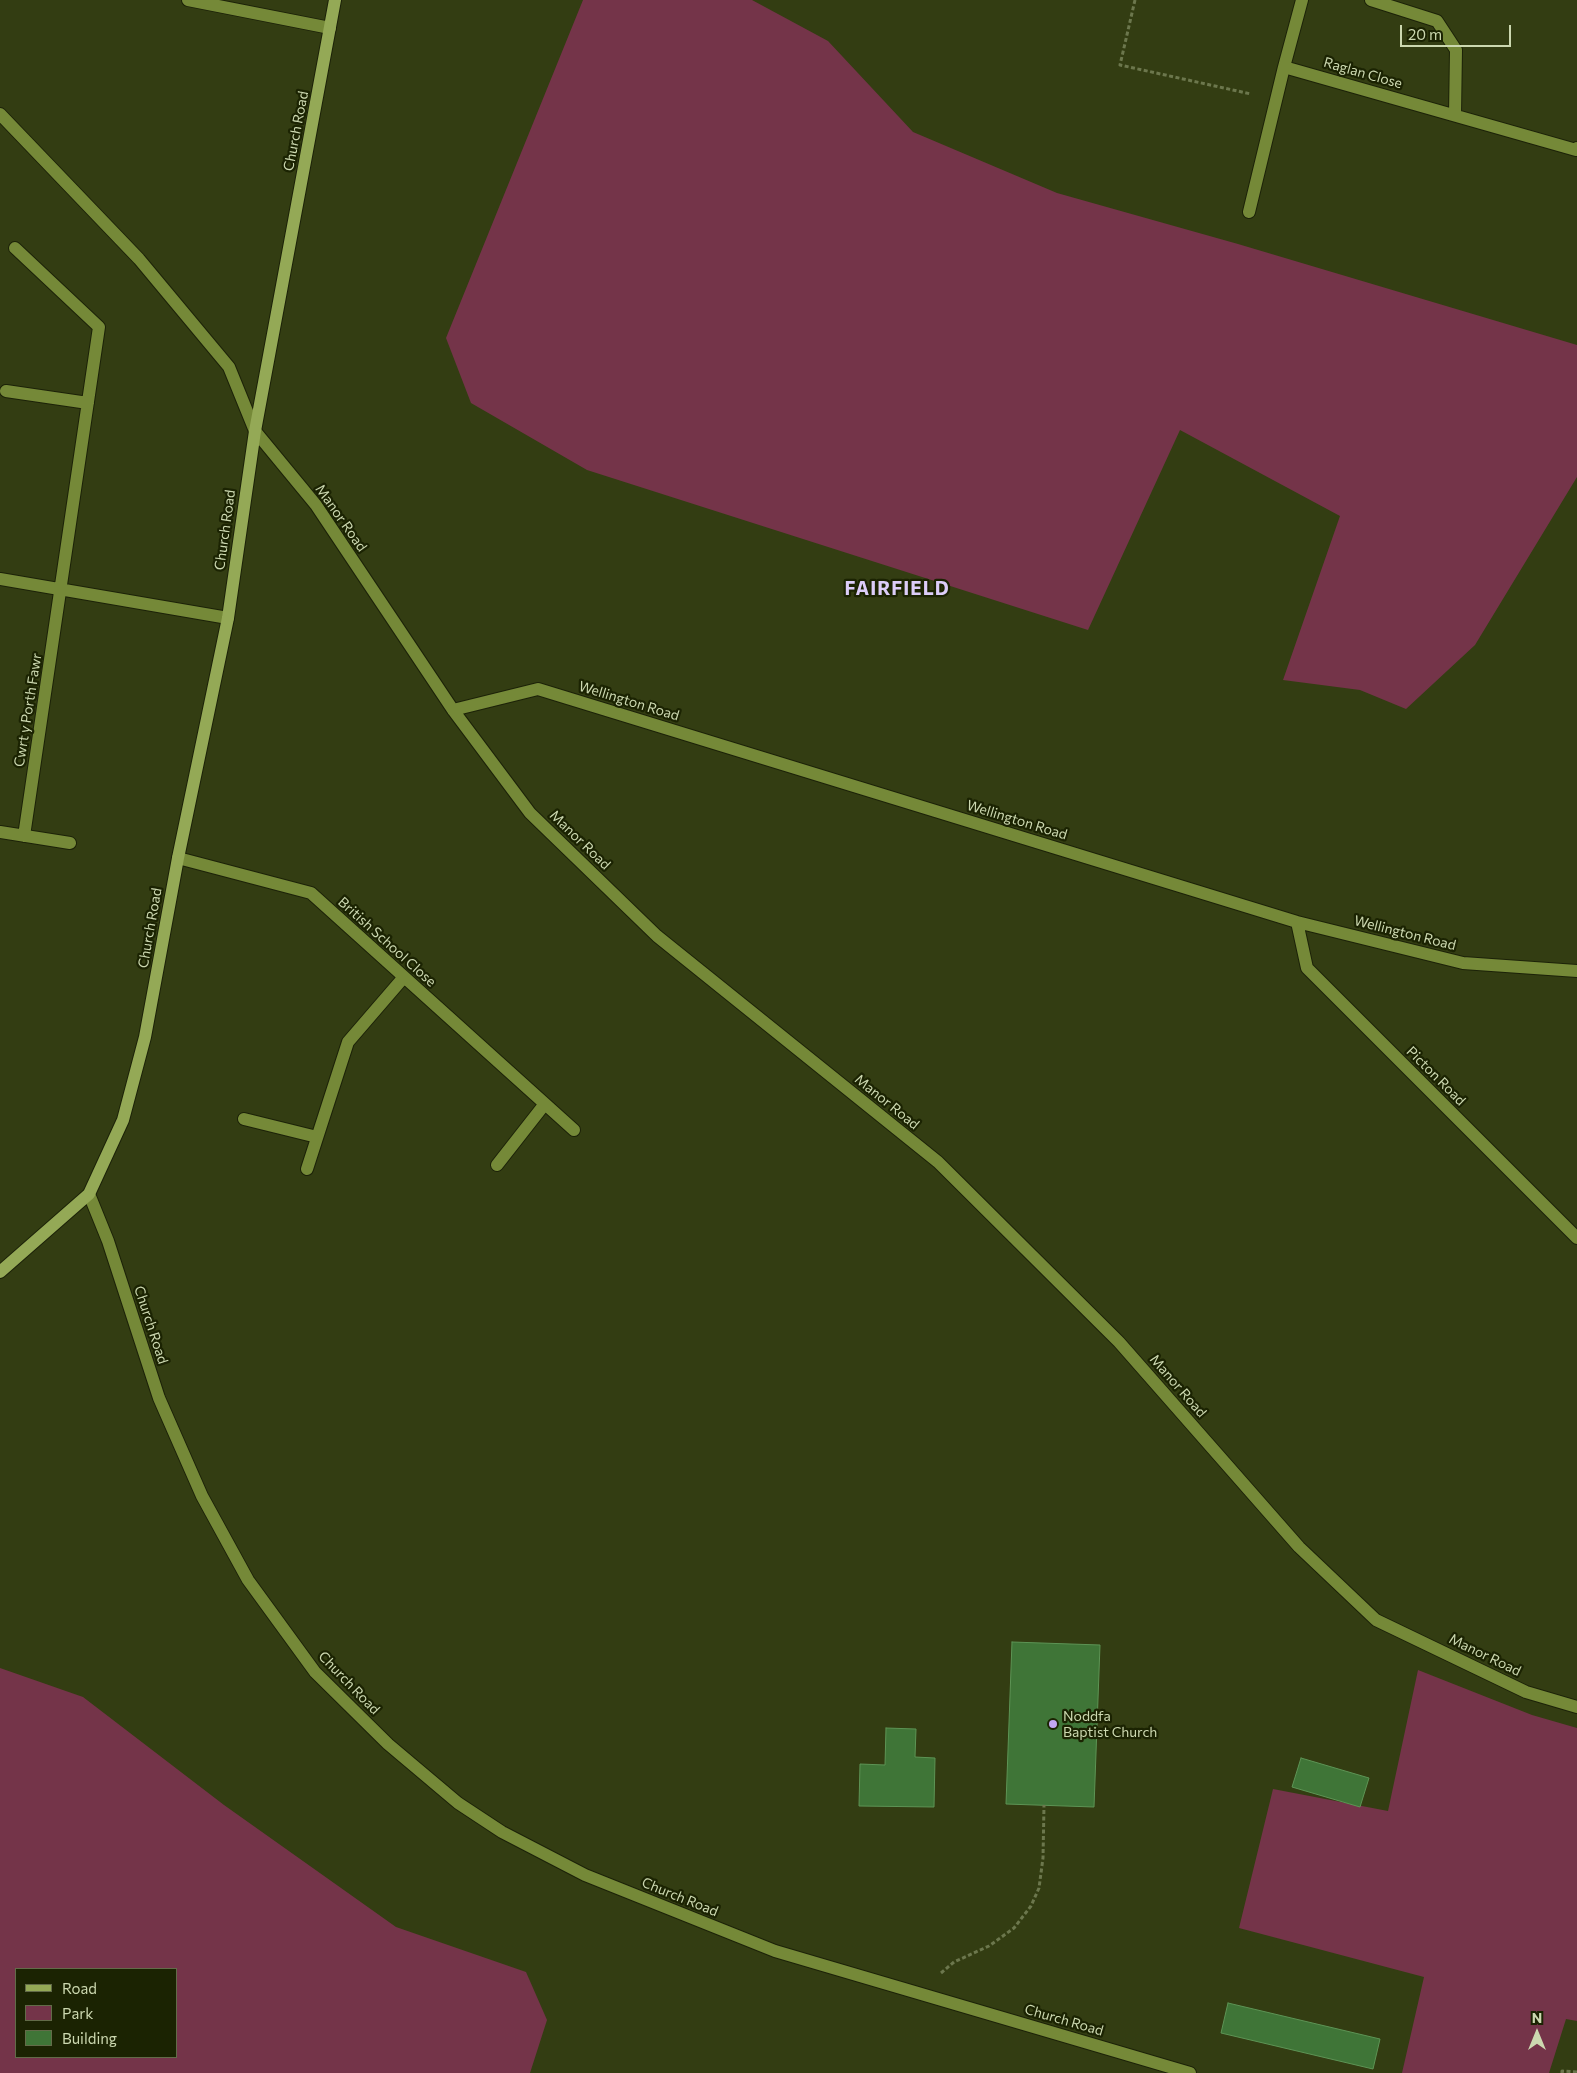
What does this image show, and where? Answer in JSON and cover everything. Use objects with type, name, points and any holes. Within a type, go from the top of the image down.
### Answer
[{"type":"main road","name":"Church Road","points":[[89,1194],[123,1120],[145,1037],[178,858],[228,618],[255,431],[335,0]]},
{"type":"main road","points":[[0,1272],[89,1194]]},
{"type":"street","points":[[188,0],[330,28]]},
{"type":"street","points":[[1249,212],[1302,0]]},
{"type":"street","points":[[1371,0],[1437,21],[1456,50],[1455,115]]},
{"type":"street","name":"Raglan Close","points":[[1284,66],[1577,150]]},
{"type":"street","name":"Manor Road","points":[[0,114],[139,259],[230,367],[255,431],[316,505],[453,710],[530,813],[657,936],[938,1162],[1119,1342],[1299,1547],[1376,1620],[1526,1692],[1577,1707]]},
{"type":"street","name":"Cwrt y Porth Fawr","points":[[15,248],[99,327],[24,836]]},
{"type":"street","points":[[6,391],[88,403]]},
{"type":"street","points":[[0,579],[228,618]]},
{"type":"street","name":"Wellington Road","points":[[453,710],[538,689],[1297,922],[1463,963],[1577,971]]},
{"type":"street","points":[[0,832],[70,843]]},
{"type":"street","name":"British School Close","points":[[178,858],[311,893],[544,1105],[574,1130]]},
{"type":"street","name":"Picton Road","points":[[1297,922],[1307,968],[1577,1238]]},
{"type":"street","points":[[307,1168],[348,1042],[404,978]]},
{"type":"street","points":[[497,1165],[544,1105]]},
{"type":"street","points":[[244,1119],[317,1137]]},
{"type":"street","name":"Church Road","points":[[89,1194],[108,1241],[159,1398],[202,1496],[248,1580],[315,1672],[388,1744],[458,1803],[502,1832],[585,1875],[775,1951],[1190,2073]]},
{"type":"path","points":[[1135,0],[1120,65],[1276,99]]},
{"type":"path","points":[[933,1998],[941,1973],[954,1962],[989,1946],[1014,1928],[1031,1906],[1039,1888],[1041,1873],[1044,1805]]},
{"type":"path","points":[[1562,2073],[1577,2072]]},
{"type":"green space","points":[[583,0],[752,0],[828,41],[913,132],[1057,193],[1238,244],[1577,345],[1577,477],[1475,645],[1406,709],[1360,690],[1283,680],[1340,516],[1180,430],[1088,630],[587,470],[471,403],[446,338]]},
{"type":"green space","points":[[0,1668],[83,1697],[224,1805],[396,1927],[526,1972],[547,2020],[530,2073],[0,2073]]},
{"type":"green space","points":[[1418,1670],[1532,1715],[1577,1728],[1577,2021],[1566,2019],[1549,2073],[1402,2073],[1424,1977],[1239,1928],[1273,1789],[1388,1811]]},
{"type":"building","name":"Noddfa Baptist Church","points":[[1012,1642],[1100,1645],[1094,1807],[1006,1804]]},
{"type":"building","points":[[886,1728],[916,1729],[915,1757],[935,1758],[934,1807],[859,1806],[860,1764],[885,1765]]},
{"type":"building","points":[[1301,1758],[1369,1778],[1360,1807],[1292,1787]]},
{"type":"building","points":[[1228,2003],[1380,2039],[1373,2069],[1221,2033]]},
{"type":"place","name":"Noddfa Baptist Church","points":[[1053,1724]]},
{"type":"district","name":"FAIRFIELD","points":[[897,589]]}]
